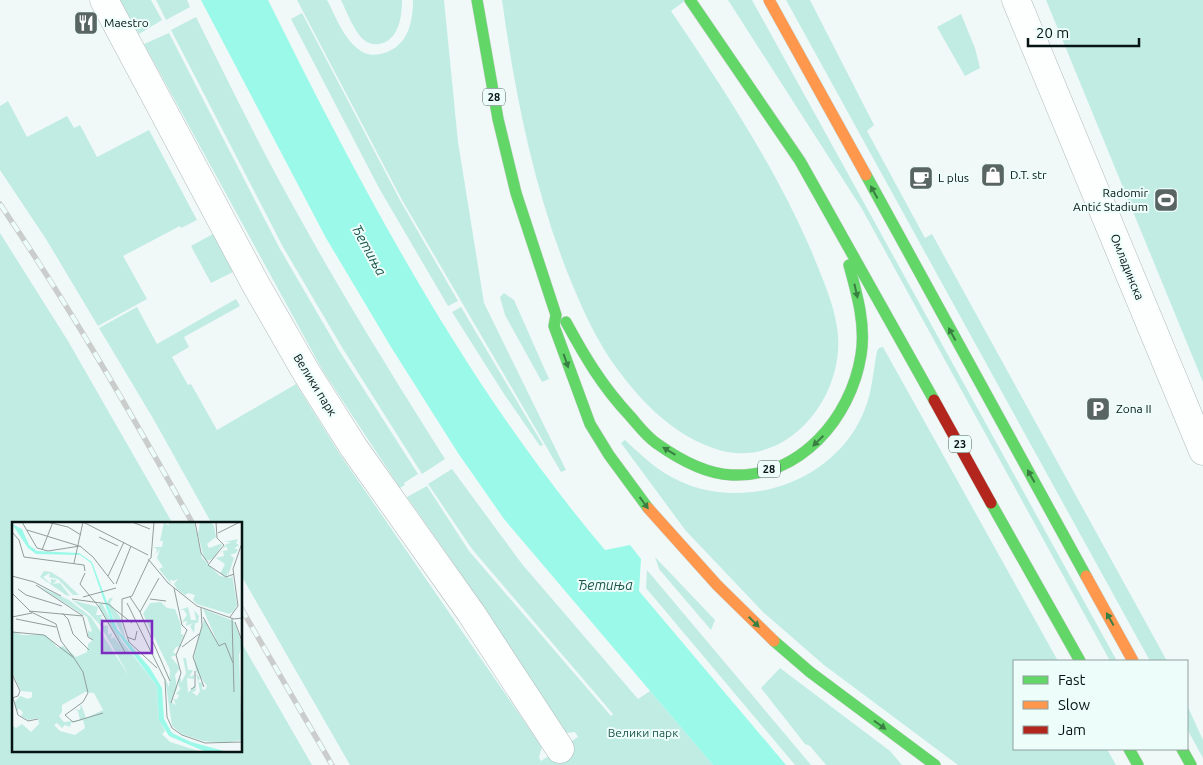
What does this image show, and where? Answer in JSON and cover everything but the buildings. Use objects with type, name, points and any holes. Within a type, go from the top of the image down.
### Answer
[{"type":"main road","name":"28","points":[[477,0],[498,119],[516,193],[535,256],[556,315],[565,320],[596,375],[655,442],[693,464],[712,471],[731,475],[749,475],[784,465],[801,455],[823,435],[844,409],[857,373],[862,336],[861,314],[838,228]]},
{"type":"main road","name":"23","points":[[690,0],[800,161],[1079,660]]},
{"type":"main road","points":[[769,0],[1132,660]]},
{"type":"main road","points":[[556,315],[554,326],[590,424],[609,455],[652,514],[717,585],[760,628],[810,672],[935,765]]},
{"type":"main road","points":[[1130,750],[1138,765]]},
{"type":"main road","points":[[1183,750],[1191,765]]},
{"type":"street","name":"Велики парк","points":[[104,0],[256,285],[306,372],[354,448],[471,613],[560,749]]},
{"type":"street","name":"Омладинска","points":[[1016,0],[1203,451]]},
{"type":"green space","points":[[120,0],[151,0],[162,20],[139,34]]},
{"type":"green space","points":[[156,0],[187,0],[190,7],[166,20]]},
{"type":"green space","points":[[297,0],[327,0],[350,41],[361,51],[372,55],[392,50],[404,39],[412,17],[413,0],[444,0],[458,142],[484,303],[566,470],[561,472],[402,200]]},
{"type":"green space","points":[[341,0],[402,0],[400,20],[395,33],[386,42],[379,44],[371,44],[366,41],[354,27]]},
{"type":"green space","points":[[502,0],[686,0],[671,11],[747,128],[781,188],[811,250],[833,308],[837,327],[838,352],[833,376],[823,400],[809,420],[790,437],[769,448],[745,453],[719,450],[703,444],[689,437],[662,418],[628,383],[610,359],[590,324],[568,274],[545,207],[519,105]]},
{"type":"green space","points":[[728,0],[752,0],[1116,660],[1109,660],[862,209]]},
{"type":"green space","points":[[786,0],[810,0],[874,125],[867,131],[925,238],[932,234],[1166,660],[1149,660]]},
{"type":"green space","name":"Radomir Antić Stadium","points":[[1046,0],[1203,0],[1203,382],[1058,29]]},
{"type":"green space","points":[[302,13],[401,202],[458,301],[448,306],[379,188],[291,19]]},
{"type":"green space","points":[[961,14],[975,48],[980,68],[965,76],[937,27]]},
{"type":"green space","points":[[196,17],[254,133],[309,235],[366,332],[445,459],[422,474],[343,349],[283,247],[171,30]]},
{"type":"green space","points":[[169,33],[280,249],[340,352],[418,474],[400,488],[323,371],[144,44]]},
{"type":"green space","points":[[8,101],[27,137],[67,116],[74,128],[80,125],[97,157],[149,130],[197,220],[181,228],[180,226],[123,256],[147,299],[98,326],[46,239],[0,170],[0,106]]},
{"type":"green space","points":[[0,233],[68,341],[172,522],[12,522],[12,752],[242,752],[242,644],[312,765],[0,765]]},
{"type":"green space","points":[[213,234],[233,272],[211,283],[191,246]]},
{"type":"green space","points":[[504,293],[514,300],[549,379],[542,382],[505,315],[500,297]]},
{"type":"green space","points":[[236,299],[240,306],[184,337],[189,347],[172,357],[188,385],[191,384],[217,430],[296,384],[341,456],[542,747],[539,757],[541,761],[578,737],[575,732],[565,733],[480,601],[407,497],[427,486],[469,551],[611,716],[613,714],[472,549],[428,484],[452,469],[522,564],[638,699],[650,691],[713,765],[350,765],[242,577],[242,522],[211,522],[154,420],[99,328],[137,307],[157,344]]},
{"type":"green space","points":[[461,307],[543,445],[540,446],[504,394],[452,312]]},
{"type":"green space","points":[[883,347],[1057,660],[1013,660],[1013,750],[1108,750],[1116,765],[958,765],[824,665],[763,612],[686,531],[621,443],[625,440],[663,472],[688,485],[715,492],[743,493],[771,489],[797,480],[821,466],[842,447],[858,424],[869,397],[879,348]]},
{"type":"green space","points":[[655,557],[715,620],[711,630],[659,569]]},
{"type":"green space","points":[[647,570],[811,765],[795,765],[646,588]]},
{"type":"green space","points":[[780,668],[890,751],[902,765],[826,765],[810,746],[805,744],[761,688]]},
{"type":"green space","points":[[1188,707],[1203,740],[1203,758],[1188,731]]},
{"type":"water","name":"Ђетиња","points":[[201,0],[268,0],[341,144],[420,286],[507,422],[554,487],[605,550],[630,545],[641,559],[639,591],[786,765],[713,765],[504,519],[458,453],[391,347],[326,238]]},
{"type":"railway","points":[[0,204],[100,362],[192,522]]},
{"type":"railway","points":[[242,610],[332,765]]},
{"type":"traffic: fast","points":[[477,0],[498,119],[516,193],[556,315],[554,326],[590,424],[609,455],[648,508]]},
{"type":"traffic: fast","points":[[690,0],[800,161],[934,400]]},
{"type":"traffic: fast","points":[[866,175],[1086,576]]},
{"type":"traffic: fast","points":[[566,322],[602,382],[652,440],[682,459],[712,472],[732,475],[757,473],[779,466],[800,455],[818,440],[834,421],[846,401],[855,378],[862,344],[862,321],[849,265]]},
{"type":"traffic: fast","points":[[991,503],[1079,660]]},
{"type":"traffic: fast","points":[[774,641],[810,672],[935,765]]},
{"type":"traffic: fast","points":[[1130,750],[1138,765]]},
{"type":"traffic: fast","points":[[1183,750],[1191,765]]},
{"type":"traffic: slow","points":[[769,0],[866,175]]},
{"type":"traffic: slow","points":[[648,508],[717,585],[774,641]]},
{"type":"traffic: slow","points":[[1086,576],[1132,660]]},
{"type":"traffic: jam","points":[[934,400],[991,503]]},
{"type":"place","name":"Maestro","points":[[86,23]]},
{"type":"place","name":"D.T. str","points":[[993,175]]},
{"type":"place","name":"L plus","points":[[921,178]]},
{"type":"place","name":"Radomir Antić Stadium","points":[[1166,200]]},
{"type":"place","name":"Zona II","points":[[1098,409]]}]
